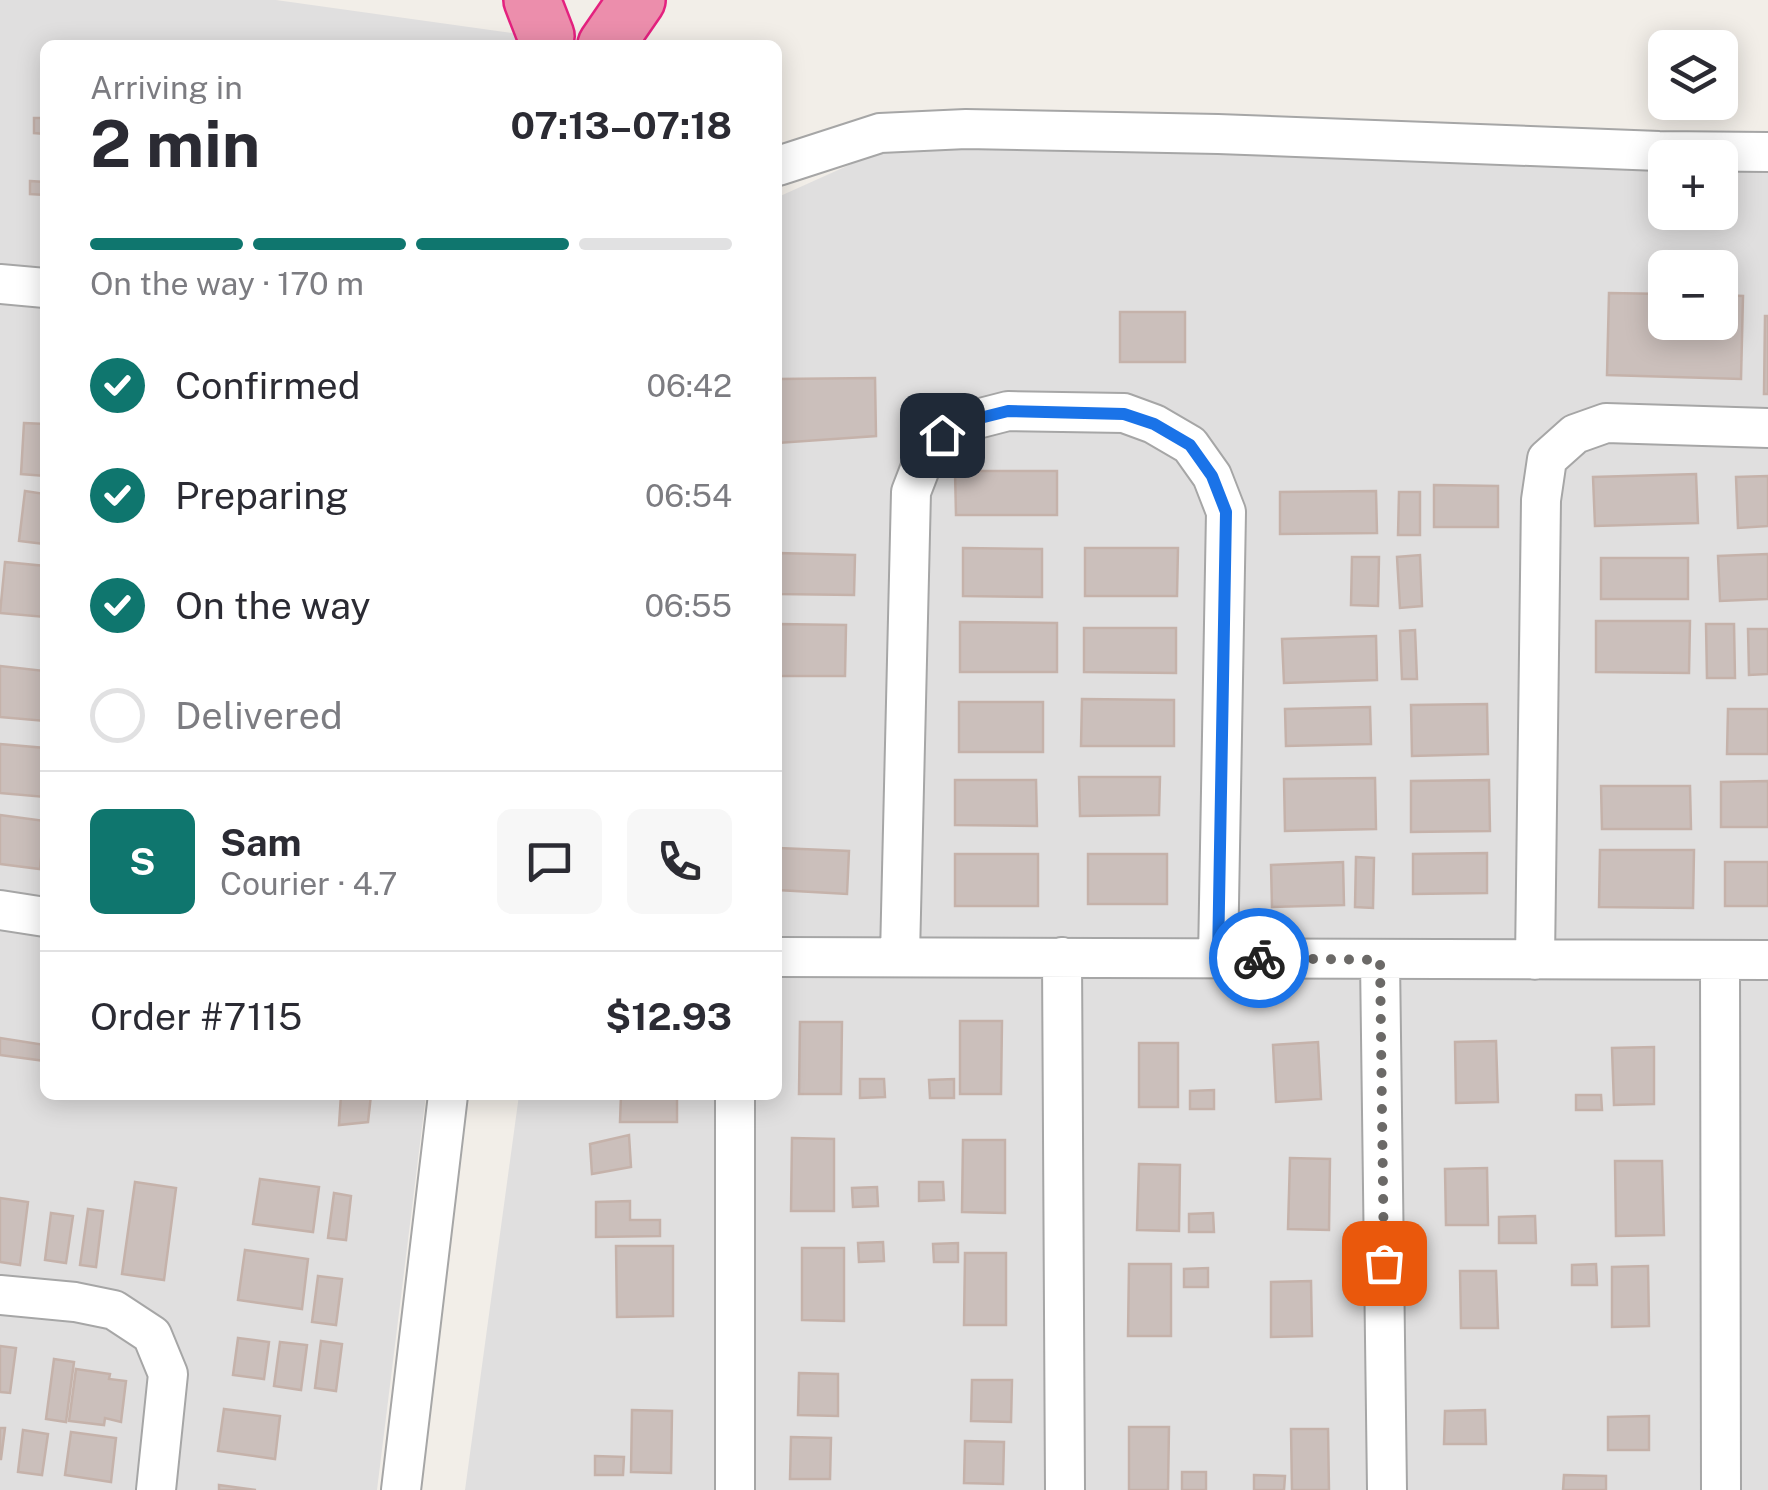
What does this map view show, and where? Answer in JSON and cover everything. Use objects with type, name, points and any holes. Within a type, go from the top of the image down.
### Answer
[{"type":"highway","points":[[610,40],[638,0]]},
{"type":"street","points":[[555,25],[603,0]]},
{"type":"street","points":[[782,165],[880,133],[966,129],[1768,152]]},
{"type":"street","points":[[0,284],[40,288]]},
{"type":"street","points":[[900,955],[912,492],[923,461],[942,435],[972,420],[1008,411],[1124,414],[1154,424],[1190,445],[1212,476],[1226,512],[1218,959]]},
{"type":"street","points":[[1535,960],[1541,500],[1548,459],[1575,434],[1606,423],[1768,428]]},
{"type":"street","points":[[0,910],[40,915]]},
{"type":"street","points":[[782,956],[1768,960]]},
{"type":"street","points":[[1062,957],[1065,1490]]},
{"type":"street","points":[[1380,960],[1387,1490]]},
{"type":"street","points":[[1720,960],[1721,1490]]},
{"type":"street","points":[[400,1490],[447,1100]]},
{"type":"street","points":[[735,1100],[735,1490]]},
{"type":"street","points":[[0,1295],[114,1310],[152,1335],[168,1374],[156,1490]]},
{"type":"shaded area","points":[[0,0],[276,0],[533,36],[533,40],[40,40],[40,1100],[425,1100],[377,1490],[0,1490]]},
{"type":"shaded area","points":[[907,139],[1648,152],[1648,230],[1738,230],[1738,153],[1768,154],[1768,1490],[465,1490],[518,1100],[782,1100],[782,195]]},
{"type":"building","points":[[34,118],[40,118],[40,134],[34,133]]},
{"type":"building","points":[[30,181],[40,182],[40,195],[30,194]]},
{"type":"building","points":[[1609,293],[1648,294],[1648,340],[1738,340],[1738,296],[1743,296],[1741,379],[1607,375]]},
{"type":"building","points":[[1120,312],[1185,312],[1185,362],[1120,362]]},
{"type":"building","points":[[1768,316],[1768,394],[1764,394]]},
{"type":"building","points":[[875,378],[876,436],[782,443],[782,379]]},
{"type":"building","points":[[24,423],[40,424],[40,476],[21,474]]},
{"type":"building","points":[[955,471],[1057,471],[1057,515],[956,515]]},
{"type":"building","points":[[1696,474],[1698,523],[1595,526],[1593,477]]},
{"type":"building","points":[[1768,476],[1768,526],[1738,528],[1736,477]]},
{"type":"building","points":[[1434,485],[1498,486],[1498,527],[1434,527]]},
{"type":"building","points":[[25,491],[40,493],[40,543],[19,541]]},
{"type":"building","points":[[1376,491],[1377,533],[1280,534],[1280,492]]},
{"type":"building","points":[[1399,492],[1420,492],[1420,535],[1398,535]]},
{"type":"building","points":[[963,548],[1042,549],[1042,597],[963,596]]},
{"type":"building","points":[[1085,548],[1178,548],[1177,596],[1085,596]]},
{"type":"building","points":[[782,553],[855,555],[854,595],[782,594]]},
{"type":"building","points":[[1768,554],[1768,599],[1720,601],[1718,556]]},
{"type":"building","points":[[1420,555],[1422,606],[1400,608],[1397,557]]},
{"type":"building","points":[[1352,557],[1379,557],[1378,606],[1351,605]]},
{"type":"building","points":[[1601,558],[1688,558],[1688,599],[1601,599]]},
{"type":"building","points":[[5,562],[40,566],[40,617],[0,613]]},
{"type":"building","points":[[1596,621],[1690,621],[1689,673],[1596,672]]},
{"type":"building","points":[[960,622],[1057,623],[1057,672],[960,672]]},
{"type":"building","points":[[782,624],[846,625],[845,676],[782,676]]},
{"type":"building","points":[[1706,624],[1734,624],[1735,678],[1707,678]]},
{"type":"building","points":[[1084,628],[1176,628],[1176,673],[1084,672]]},
{"type":"building","points":[[1748,629],[1768,629],[1768,674],[1749,675]]},
{"type":"building","points":[[1415,630],[1417,679],[1402,679],[1400,631]]},
{"type":"building","points":[[1376,636],[1377,680],[1284,683],[1282,639]]},
{"type":"building","points":[[0,666],[40,670],[40,721],[0,717]]},
{"type":"building","points":[[1082,699],[1174,700],[1174,746],[1081,746]]},
{"type":"building","points":[[959,702],[1043,702],[1043,752],[959,752]]},
{"type":"building","points":[[1487,704],[1488,754],[1412,756],[1411,705]]},
{"type":"building","points":[[1370,707],[1371,744],[1286,746],[1285,709]]},
{"type":"building","points":[[1728,709],[1768,709],[1768,754],[1727,754]]},
{"type":"building","points":[[0,744],[40,748],[40,797],[0,793]]},
{"type":"building","points":[[1079,777],[1160,777],[1159,815],[1080,816]]},
{"type":"building","points":[[1375,778],[1376,829],[1285,831],[1284,779]]},
{"type":"building","points":[[955,780],[1036,780],[1037,826],[955,825]]},
{"type":"building","points":[[1489,780],[1490,831],[1411,832],[1411,781]]},
{"type":"building","points":[[1768,781],[1768,827],[1721,827],[1721,782]]},
{"type":"building","points":[[1601,786],[1690,786],[1691,829],[1602,829]]},
{"type":"building","points":[[0,815],[40,820],[40,869],[0,864]]},
{"type":"building","points":[[782,848],[849,851],[847,894],[782,890]]},
{"type":"building","points":[[1600,850],[1694,850],[1693,908],[1599,907]]},
{"type":"building","points":[[1487,853],[1487,893],[1413,894],[1413,854]]},
{"type":"building","points":[[955,854],[1038,854],[1038,906],[955,906]]},
{"type":"building","points":[[1088,854],[1167,854],[1167,904],[1088,904]]},
{"type":"building","points":[[1356,857],[1374,858],[1373,908],[1355,907]]},
{"type":"building","points":[[1343,862],[1344,905],[1272,907],[1271,865]]},
{"type":"building","points":[[1725,862],[1768,862],[1768,906],[1725,906]]},
{"type":"building","points":[[960,1021],[1002,1021],[1001,1094],[960,1094]]},
{"type":"building","points":[[800,1022],[842,1022],[841,1094],[799,1094]]},
{"type":"building","points":[[0,1038],[40,1044],[40,1060],[0,1055]]},
{"type":"building","points":[[1496,1041],[1498,1102],[1456,1103],[1455,1042]]},
{"type":"building","points":[[1318,1042],[1321,1099],[1276,1102],[1273,1045]]},
{"type":"building","points":[[1139,1043],[1178,1043],[1178,1107],[1139,1107]]},
{"type":"building","points":[[1654,1047],[1654,1104],[1614,1105],[1612,1048]]},
{"type":"building","points":[[860,1079],[884,1079],[885,1097],[860,1098]]},
{"type":"building","points":[[954,1079],[954,1098],[930,1098],[929,1080]]},
{"type":"building","points":[[1214,1090],[1214,1109],[1190,1109],[1190,1091]]},
{"type":"building","points":[[1576,1095],[1601,1095],[1602,1110],[1576,1110]]},
{"type":"building","points":[[341,1100],[370,1100],[368,1122],[339,1125]]},
{"type":"building","points":[[621,1100],[677,1100],[677,1122],[620,1122]]},
{"type":"building","points":[[629,1135],[631,1167],[592,1174],[590,1144]]},
{"type":"building","points":[[792,1138],[834,1139],[834,1211],[791,1211]]},
{"type":"building","points":[[963,1140],[1005,1140],[1005,1213],[962,1212]]},
{"type":"building","points":[[1290,1158],[1330,1159],[1329,1230],[1288,1229]]},
{"type":"building","points":[[1615,1161],[1662,1161],[1664,1235],[1616,1236]]},
{"type":"building","points":[[1139,1164],[1180,1165],[1179,1231],[1137,1230]]},
{"type":"building","points":[[1487,1168],[1488,1225],[1446,1225],[1445,1169]]},
{"type":"building","points":[[260,1179],[319,1187],[313,1232],[253,1224]]},
{"type":"building","points":[[135,1182],[176,1188],[164,1280],[122,1274]]},
{"type":"building","points":[[919,1182],[943,1182],[944,1200],[919,1201]]},
{"type":"building","points":[[877,1187],[878,1206],[853,1207],[852,1188]]},
{"type":"building","points":[[334,1193],[351,1196],[346,1240],[328,1238]]},
{"type":"building","points":[[0,1198],[28,1202],[20,1265],[0,1262]]},
{"type":"building","points":[[630,1201],[630,1220],[660,1220],[660,1236],[596,1237],[596,1202]]},
{"type":"building","points":[[88,1209],[103,1211],[96,1267],[80,1265]]},
{"type":"building","points":[[51,1213],[73,1216],[66,1263],[45,1260]]},
{"type":"building","points":[[1213,1213],[1214,1232],[1189,1232],[1189,1214]]},
{"type":"building","points":[[1535,1216],[1536,1243],[1499,1243],[1499,1217]]},
{"type":"building","points":[[883,1242],[884,1261],[859,1262],[858,1243]]},
{"type":"building","points":[[958,1243],[958,1262],[934,1262],[933,1244]]},
{"type":"building","points":[[616,1246],[673,1246],[673,1316],[617,1317]]},
{"type":"building","points":[[802,1248],[844,1248],[844,1321],[802,1320]]},
{"type":"building","points":[[245,1250],[308,1259],[302,1309],[238,1300]]},
{"type":"building","points":[[965,1253],[1006,1253],[1006,1325],[964,1325]]},
{"type":"building","points":[[1129,1264],[1171,1264],[1171,1336],[1128,1336]]},
{"type":"building","points":[[1596,1264],[1597,1285],[1572,1285],[1572,1265]]},
{"type":"building","points":[[1648,1266],[1649,1326],[1612,1327],[1612,1267]]},
{"type":"building","points":[[1208,1268],[1208,1287],[1184,1287],[1184,1269]]},
{"type":"building","points":[[1460,1271],[1496,1271],[1498,1328],[1461,1328]]},
{"type":"building","points":[[318,1276],[342,1279],[336,1325],[312,1322]]},
{"type":"building","points":[[1311,1281],[1312,1336],[1271,1337],[1271,1282]]},
{"type":"building","points":[[238,1338],[269,1342],[264,1379],[233,1375]]},
{"type":"building","points":[[321,1341],[342,1344],[336,1391],[315,1388]]},
{"type":"building","points":[[280,1342],[307,1345],[301,1390],[274,1386]]},
{"type":"building","points":[[0,1346],[16,1348],[10,1393],[0,1392]]},
{"type":"building","points":[[54,1359],[74,1362],[66,1422],[46,1419]]},
{"type":"building","points":[[76,1369],[110,1374],[109,1379],[126,1381],[121,1422],[105,1418],[104,1425],[69,1421]]},
{"type":"building","points":[[799,1373],[838,1374],[838,1416],[798,1415]]},
{"type":"building","points":[[972,1380],[1012,1380],[1011,1422],[971,1421]]},
{"type":"building","points":[[224,1409],[280,1416],[275,1459],[218,1451]]},
{"type":"building","points":[[632,1410],[672,1411],[671,1473],[631,1472]]},
{"type":"building","points":[[1485,1410],[1486,1444],[1444,1444],[1445,1411]]},
{"type":"building","points":[[1649,1416],[1649,1450],[1608,1450],[1608,1417]]},
{"type":"building","points":[[1129,1427],[1169,1427],[1168,1490],[1129,1490]]},
{"type":"building","points":[[0,1428],[5,1428],[1,1459],[0,1459]]},
{"type":"building","points":[[1291,1429],[1328,1429],[1329,1490],[1292,1490]]},
{"type":"building","points":[[23,1430],[48,1434],[42,1475],[18,1472]]},
{"type":"building","points":[[71,1432],[116,1438],[111,1482],[65,1475]]},
{"type":"building","points":[[791,1437],[831,1438],[830,1479],[790,1479]]},
{"type":"building","points":[[965,1441],[1004,1442],[1003,1484],[964,1483]]},
{"type":"building","points":[[595,1456],[624,1457],[623,1475],[595,1475]]},
{"type":"building","points":[[1182,1472],[1206,1472],[1206,1490],[1182,1490]]},
{"type":"building","points":[[1254,1475],[1285,1476],[1284,1490],[1254,1490]]},
{"type":"building","points":[[1564,1475],[1606,1476],[1606,1490],[1563,1490]]},
{"type":"building","points":[[219,1485],[256,1490],[219,1490]]},
{"type":"way so far","points":[[1259,958],[1380,960],[1384,1263]]},
{"type":"route","points":[[942,435],[972,420],[1008,411],[1124,414],[1154,424],[1190,445],[1212,476],[1226,512],[1218,959],[1259,958]]}]
